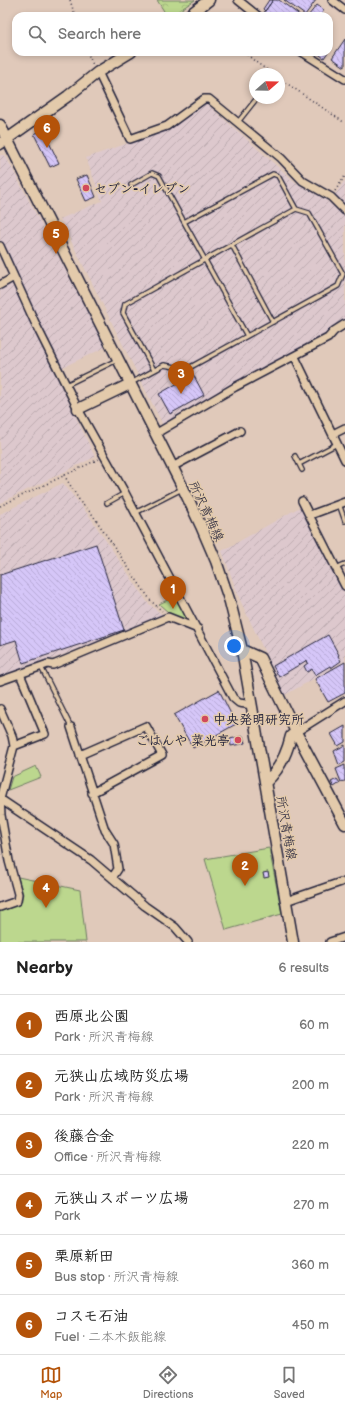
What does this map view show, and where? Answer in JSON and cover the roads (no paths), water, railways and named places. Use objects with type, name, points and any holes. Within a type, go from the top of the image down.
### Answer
[{"type":"main road","points":[[193,12],[208,0]]},
{"type":"main road","points":[[4,142],[68,96],[98,72],[124,56]]},
{"type":"main road","name":"所沢青梅線","points":[[0,125],[4,142],[119,359],[130,384],[183,488],[216,561],[230,602],[242,650],[293,942]]},
{"type":"main road","points":[[78,409],[130,384]]},
{"type":"main road","points":[[242,650],[260,658],[296,732],[345,824]]},
{"type":"main road","points":[[266,782],[274,775],[288,749],[291,736],[296,732]]},
{"type":"street","points":[[238,0],[253,12]]},
{"type":"street","points":[[332,0],[345,10]]},
{"type":"street","points":[[308,56],[345,79]]},
{"type":"street","points":[[98,72],[130,139],[167,126],[204,99],[208,99],[281,158],[303,181],[331,197],[345,211]]},
{"type":"street","points":[[0,246],[37,328],[78,409],[198,629],[233,698],[239,704],[252,705]]},
{"type":"street","points":[[0,286],[14,277]]},
{"type":"street","points":[[155,434],[235,387],[295,357],[328,338],[334,331],[345,324]]},
{"type":"street","points":[[295,357],[345,460]]},
{"type":"street","points":[[333,434],[345,428]]},
{"type":"street","points":[[172,467],[240,431]]},
{"type":"street","points":[[302,501],[345,586]]},
{"type":"street","points":[[310,515],[342,503]]},
{"type":"street","points":[[0,681],[48,664],[53,665],[168,617],[198,629]]},
{"type":"street","points":[[14,746],[45,734],[20,674]]},
{"type":"street","points":[[296,732],[345,701]]},
{"type":"street","points":[[0,709],[12,736],[14,746],[0,799],[1,815],[9,861],[18,894],[17,901],[0,907]]},
{"type":"street","points":[[80,755],[146,726],[162,754],[92,792]]},
{"type":"street","points":[[71,727],[105,830],[114,844],[118,869],[112,878]]},
{"type":"street","points":[[0,799],[91,860],[145,906],[175,927],[188,942]]},
{"type":"street","points":[[286,901],[341,882]]},
{"type":"street","points":[[330,942],[345,937]]},
{"type":"lane","points":[[238,123],[252,104]]},
{"type":"lane","points":[[131,185],[152,173],[159,176],[247,336]]},
{"type":"lane","points":[[184,222],[273,174],[278,176],[296,209]]},
{"type":"lane","points":[[130,384],[164,365],[186,369],[338,286],[342,274],[309,212],[296,209],[125,304],[123,313],[154,370]]},
{"type":"lane","points":[[232,245],[273,322]]},
{"type":"lane","points":[[66,385],[119,359]]},
{"type":"lane","points":[[299,464],[337,444]]},
{"type":"lane","points":[[295,456],[302,470]]},
{"type":"lane","points":[[135,513],[183,488]]},
{"type":"lane","points":[[107,503],[125,493]]},
{"type":"lane","points":[[342,503],[345,520]]},
{"type":"lane","points":[[336,568],[345,564]]},
{"type":"lane","points":[[41,667],[71,727]]},
{"type":"place","name":"コスモ石油","points":[[47,148]]},
{"type":"place","name":"セブン-イレブン","points":[[86,188]]},
{"type":"place","name":"栗原新田","points":[[56,254]]},
{"type":"place","name":"後藤合金","points":[[181,394]]},
{"type":"place","name":"西原北公園","points":[[173,609]]},
{"type":"place","name":"中央発明研究所","points":[[205,719]]},
{"type":"place","name":"ごはんや 菜光亭","points":[[238,740]]},
{"type":"place","name":"元狭山広域防災広場","points":[[245,886]]},
{"type":"place","name":"元狭山スポーツ広場","points":[[46,908]]}]
